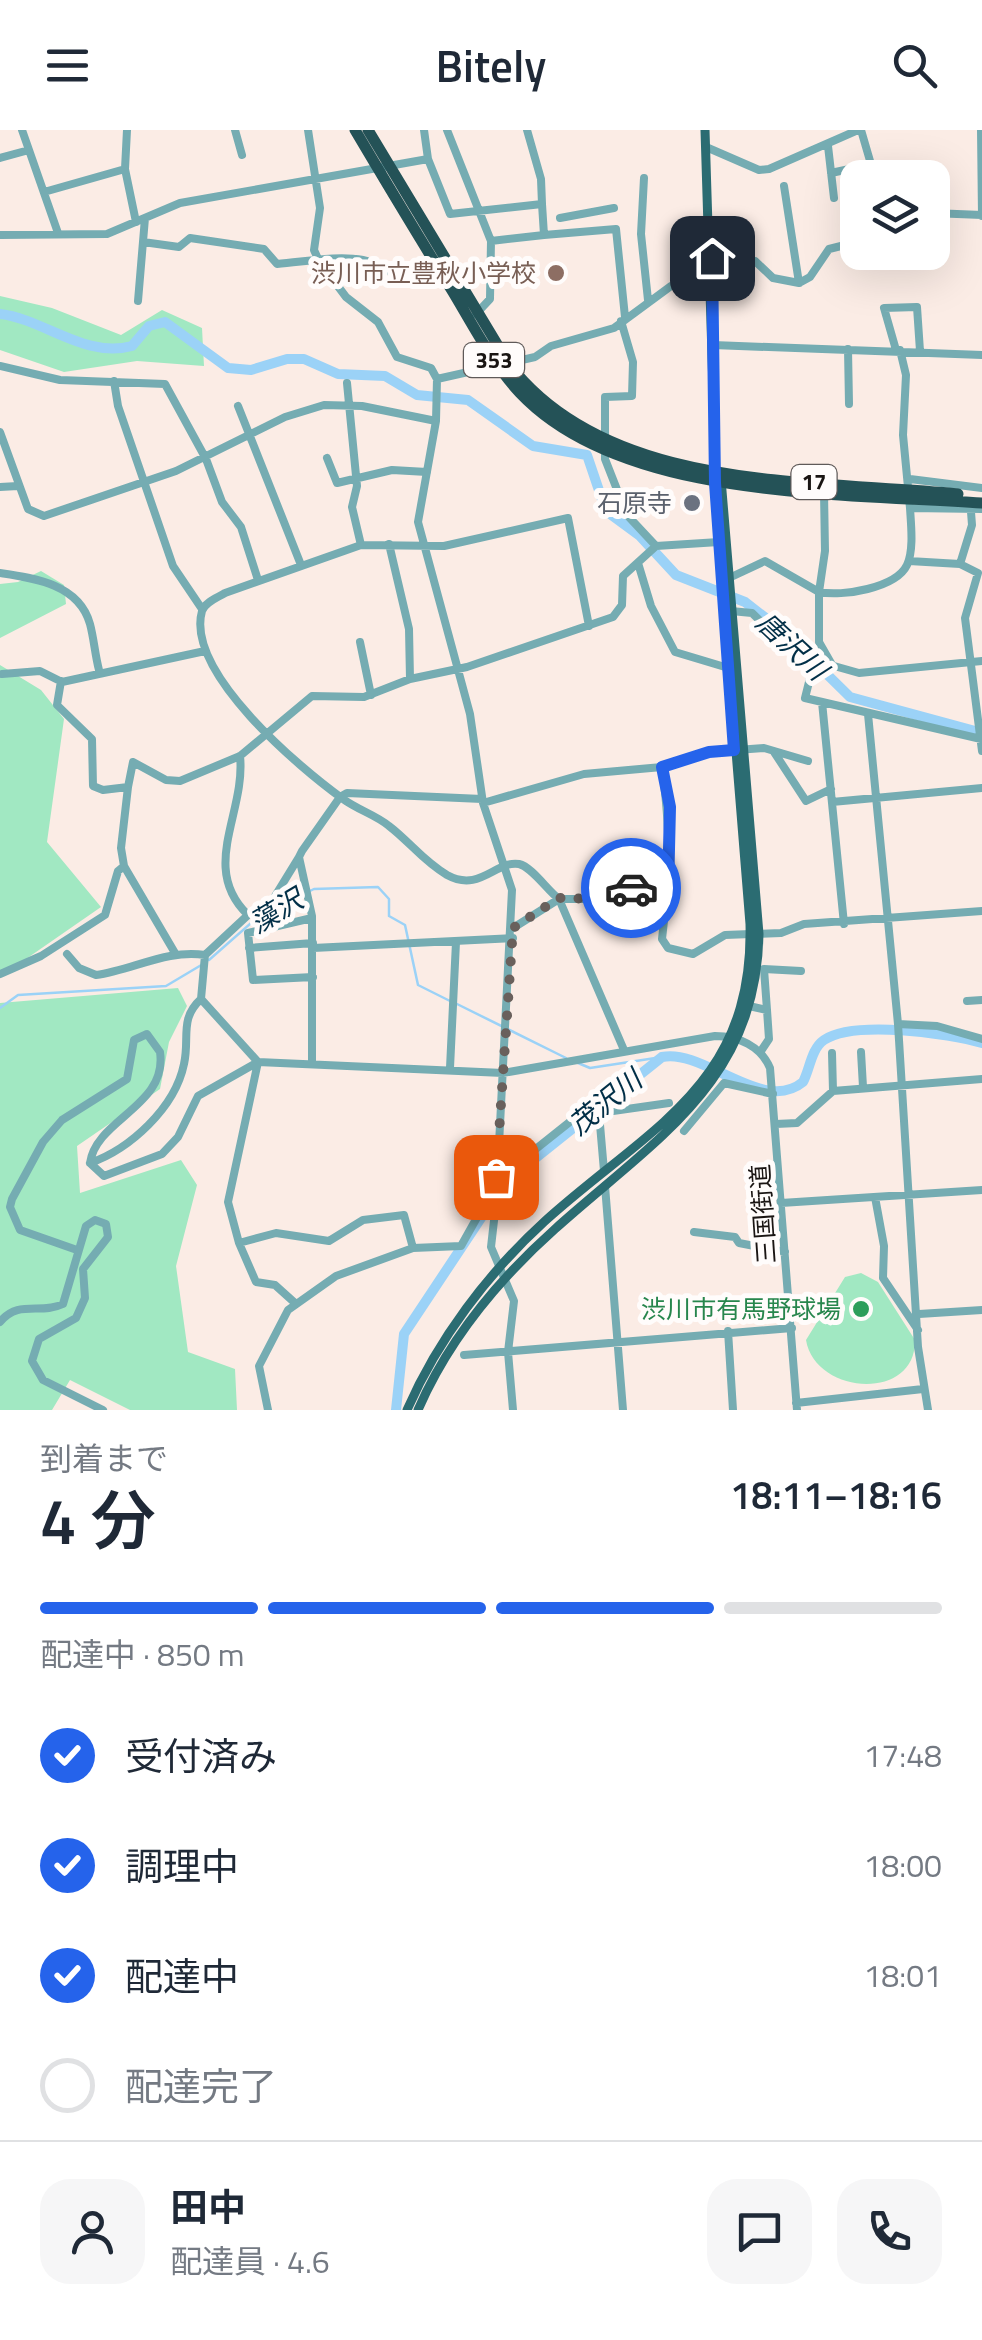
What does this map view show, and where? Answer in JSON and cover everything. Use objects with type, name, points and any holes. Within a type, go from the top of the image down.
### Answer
[{"type":"highway","name":"353","points":[[355,130],[383,166],[476,314],[503,365]]},
{"type":"highway","name":"353","points":[[368,130],[383,166],[444,277],[503,365],[551,420],[604,443],[719,480]]},
{"type":"highway","name":"17","points":[[719,480],[824,492],[911,494]]},
{"type":"highway","name":"17","points":[[719,480],[977,501]]},
{"type":"main road","points":[[418,1410],[458,1338],[505,1279],[680,1121],[716,1072],[734,1039],[749,1006],[758,966],[728,606],[719,542],[705,130]]},
{"type":"main road","points":[[719,480],[730,578],[726,590]]},
{"type":"main road","points":[[734,1039],[755,934]]},
{"type":"main road","points":[[408,1410],[452,1330],[499,1268],[604,1171],[688,1102],[716,1072]]},
{"type":"street","points":[[22,130],[58,233]]},
{"type":"street","points":[[127,130],[125,169],[143,242],[138,301]]},
{"type":"street","points":[[236,130],[242,156]]},
{"type":"street","points":[[308,130],[320,208],[314,250],[319,261],[346,297],[378,322],[397,357],[431,368],[436,380],[436,421],[418,522],[458,668],[482,801],[513,895],[496,1203],[490,1239],[514,1301],[508,1352],[513,1410]]},
{"type":"street","points":[[424,130],[428,159],[450,214],[542,204]]},
{"type":"street","points":[[447,130],[491,241],[490,299],[476,314]]},
{"type":"street","points":[[527,130],[541,179],[544,235]]},
{"type":"street","points":[[706,147],[758,170],[828,146],[859,130],[867,160]]},
{"type":"street","points":[[950,214],[982,216],[981,130]]},
{"type":"street","points":[[828,146],[834,198]]},
{"type":"street","points":[[0,158],[29,150]]},
{"type":"street","points":[[0,236],[92,236],[180,204],[226,193],[316,181],[428,159]]},
{"type":"street","points":[[44,192],[125,169]]},
{"type":"street","points":[[832,173],[840,171]]},
{"type":"street","points":[[644,178],[641,234],[648,300]]},
{"type":"street","points":[[784,186],[799,283]]},
{"type":"street","points":[[560,218],[614,208]]},
{"type":"street","points":[[491,241],[616,230],[623,320],[633,362],[632,396],[605,396],[604,443],[627,515],[656,546]]},
{"type":"street","points":[[143,242],[179,247],[190,238],[260,247],[276,264],[368,261],[393,276],[424,283],[444,277]]},
{"type":"street","points":[[712,258],[755,261],[773,278],[799,283],[810,276],[830,248],[840,246]]},
{"type":"street","points":[[436,380],[503,365],[614,328],[671,286],[711,282]]},
{"type":"street","points":[[730,578],[765,560],[819,592],[863,592],[904,571],[909,561],[911,494],[903,435],[906,375],[884,308],[909,304],[918,307],[920,351]]},
{"type":"street","points":[[713,345],[982,355]]},
{"type":"street","points":[[848,349],[849,404]]},
{"type":"street","points":[[0,366],[60,380],[165,384],[206,459],[222,502],[242,527],[258,580]]},
{"type":"street","points":[[114,381],[118,406],[173,566],[202,609],[206,651],[264,734],[340,796],[390,826],[414,853],[452,878],[471,881],[522,865],[559,898],[624,1050]]},
{"type":"street","points":[[346,382],[356,478],[352,507],[361,544]]},
{"type":"street","points":[[0,432],[28,509],[44,516],[206,459],[305,410],[349,405],[436,421]]},
{"type":"street","points":[[238,406],[301,565]]},
{"type":"street","points":[[328,458],[334,481],[392,470],[427,472]]},
{"type":"street","points":[[0,487],[18,486]]},
{"type":"street","points":[[824,492],[819,642],[832,663]]},
{"type":"street","points":[[911,494],[977,501],[960,564]]},
{"type":"street","points":[[202,609],[258,580],[361,544],[444,546],[568,518],[589,626]]},
{"type":"street","points":[[176,952],[124,866],[121,848],[133,762],[166,780],[180,782],[216,762],[240,756],[312,696],[371,695],[410,678],[458,668],[589,626],[619,612],[621,580],[656,546],[719,542]]},
{"type":"street","points":[[389,544],[409,629],[410,678]]},
{"type":"street","points":[[909,561],[960,564],[980,574],[965,618],[978,662],[982,752]]},
{"type":"street","points":[[638,563],[651,606],[675,652],[732,669]]},
{"type":"street","points":[[0,572],[58,586],[72,598],[90,625],[99,670]]},
{"type":"street","points":[[728,606],[752,614],[812,670]]},
{"type":"street","points":[[360,642],[371,695]]},
{"type":"street","points":[[2,674],[40,670],[60,682],[99,670],[206,651]]},
{"type":"street","points":[[978,662],[859,673],[832,663],[818,663],[812,670],[805,698],[980,735]]},
{"type":"street","points":[[60,682],[57,704],[84,726],[94,747],[93,786],[104,790],[128,787]]},
{"type":"street","points":[[822,702],[844,924]]},
{"type":"street","points":[[868,714],[898,1028],[918,1330],[928,1410]]},
{"type":"street","points":[[90,1163],[120,1151],[135,1139],[174,1088],[184,1064],[188,1014],[201,999],[206,954],[248,915],[272,900],[340,796],[367,791],[482,801],[584,774],[662,767],[709,752],[788,752],[808,762]]},
{"type":"street","points":[[774,752],[806,802],[831,789]]},
{"type":"street","points":[[240,756],[240,782],[224,877],[230,894],[248,915]]},
{"type":"street","points":[[662,767],[670,807],[668,891],[662,938],[668,948],[692,954],[725,935],[782,933],[804,924],[982,911]]},
{"type":"street","points":[[832,802],[982,788]]},
{"type":"street","points":[[299,857],[312,918],[312,1063]]},
{"type":"street","points":[[0,974],[23,960],[41,956],[105,915],[118,871],[124,866]]},
{"type":"street","points":[[249,948],[456,942],[513,933],[559,898],[606,899],[644,886],[668,891]]},
{"type":"street","points":[[312,918],[248,933],[253,980],[312,976]]},
{"type":"street","points":[[450,1068],[456,942]]},
{"type":"street","points":[[67,954],[79,968],[96,975],[161,960],[176,952],[206,954]]},
{"type":"street","points":[[90,1163],[104,1176],[162,1154],[178,1137],[198,1096],[258,1062],[503,1073],[624,1050],[734,1039],[760,1051],[769,1039],[764,969],[801,971]]},
{"type":"street","points":[[201,999],[258,1062]]},
{"type":"street","points":[[967,1002],[982,1000]]},
{"type":"street","points":[[749,1006],[767,1010]]},
{"type":"street","points":[[898,1028],[937,1026],[982,1039]]},
{"type":"street","points":[[76,1250],[20,1230],[10,1207],[12,1199],[43,1142],[62,1120],[127,1079],[134,1040],[146,1034],[162,1062],[155,1082],[140,1104],[98,1143],[90,1163]]},
{"type":"street","name":"三国街道","points":[[760,1051],[770,1068],[773,1089],[797,1406]]},
{"type":"street","points":[[861,1052],[863,1087]]},
{"type":"street","points":[[832,1053],[833,1091]]},
{"type":"street","points":[[258,1062],[228,1202],[239,1243],[256,1282],[275,1285],[295,1303]]},
{"type":"street","points":[[496,1177],[630,1074]]},
{"type":"street","points":[[776,1124],[797,1123],[833,1091],[982,1079]]},
{"type":"street","points":[[684,1131],[724,1084],[773,1089]]},
{"type":"street","points":[[604,1171],[599,1113],[669,1102]]},
{"type":"street","points":[[605,1186],[623,1410]]},
{"type":"street","points":[[781,1203],[982,1190]]},
{"type":"street","points":[[875,1197],[884,1246],[882,1278],[918,1330]]},
{"type":"street","points":[[268,1410],[259,1366],[295,1303],[336,1276],[413,1248],[461,1246],[484,1204],[496,1203]]},
{"type":"street","points":[[239,1243],[276,1233],[328,1241],[363,1220],[404,1215],[413,1248]]},
{"type":"street","points":[[0,1322],[23,1306],[52,1308],[63,1304],[76,1250],[89,1223],[98,1220],[108,1226],[108,1237],[83,1269],[82,1308],[76,1318],[39,1339],[32,1361],[43,1380],[92,1408],[103,1410]]},
{"type":"street","points":[[694,1232],[735,1236],[739,1243],[785,1252]]},
{"type":"street","points":[[918,1314],[982,1310]]},
{"type":"street","points":[[464,1356],[792,1328]]},
{"type":"street","points":[[728,1332],[733,1410]]},
{"type":"street","points":[[797,1406],[924,1389]]},
{"type":"green space","points":[[0,296],[52,308],[121,335],[162,310],[202,328],[204,366],[137,361],[64,372],[0,350]]},
{"type":"green space","points":[[41,571],[64,585],[66,604],[0,638],[0,584],[18,582]]},
{"type":"green space","points":[[0,665],[41,690],[64,719],[47,842],[101,907],[0,977]]},
{"type":"green space","points":[[178,988],[187,1006],[169,1042],[160,1089],[77,1146],[80,1193],[181,1160],[197,1185],[176,1266],[188,1352],[235,1369],[237,1410],[130,1410],[70,1380],[52,1410],[0,1410],[0,1003]]},
{"type":"green space","name":"渋川市有馬野球場","points":[[861,1273],[878,1282],[915,1340],[911,1360],[900,1374],[883,1382],[845,1381],[827,1372],[813,1358],[806,1340],[845,1277]]},
{"type":"waterway","name":"唐沢川","points":[[0,314],[81,343],[115,349],[132,346],[149,326],[165,322],[228,368],[251,370],[287,359],[304,359],[338,374],[385,376],[417,395],[468,400],[533,446],[587,455],[606,511],[640,536],[676,575],[745,602],[785,633],[850,697],[982,733]]},
{"type":"waterway","name":"藻沢","points":[[209,960],[259,916],[314,889],[378,887],[389,899],[389,916],[405,925],[418,985],[450,1001]]},
{"type":"waterway","name":"藻沢","points":[[0,1008],[18,995],[166,986],[203,964]]},
{"type":"waterway","name":"藻沢","points":[[457,1004],[566,1058]]},
{"type":"waterway","name":"茂沢川","points":[[503,1184],[662,1057],[696,1062],[770,1091],[787,1090],[803,1082],[820,1044],[838,1034],[902,1030],[982,1043]]},
{"type":"waterway","name":"藻沢","points":[[578,1063],[590,1068],[662,1057]]},
{"type":"waterway","name":"茂沢川","points":[[396,1410],[404,1334],[485,1212]]},
{"type":"way so far","points":[[496,1177],[513,928],[559,898],[606,899],[631,888]]},
{"type":"place","name":"渋川市立豊秋小学校","points":[[556,273]]},
{"type":"place","name":"石原寺","points":[[692,503]]},
{"type":"place","name":"渋川市有馬野球場","points":[[861,1309]]},
{"type":"route","points":[[631,888],[644,886],[668,891],[670,807],[662,767],[709,752],[734,750],[715,483],[718,472],[712,258]]}]
